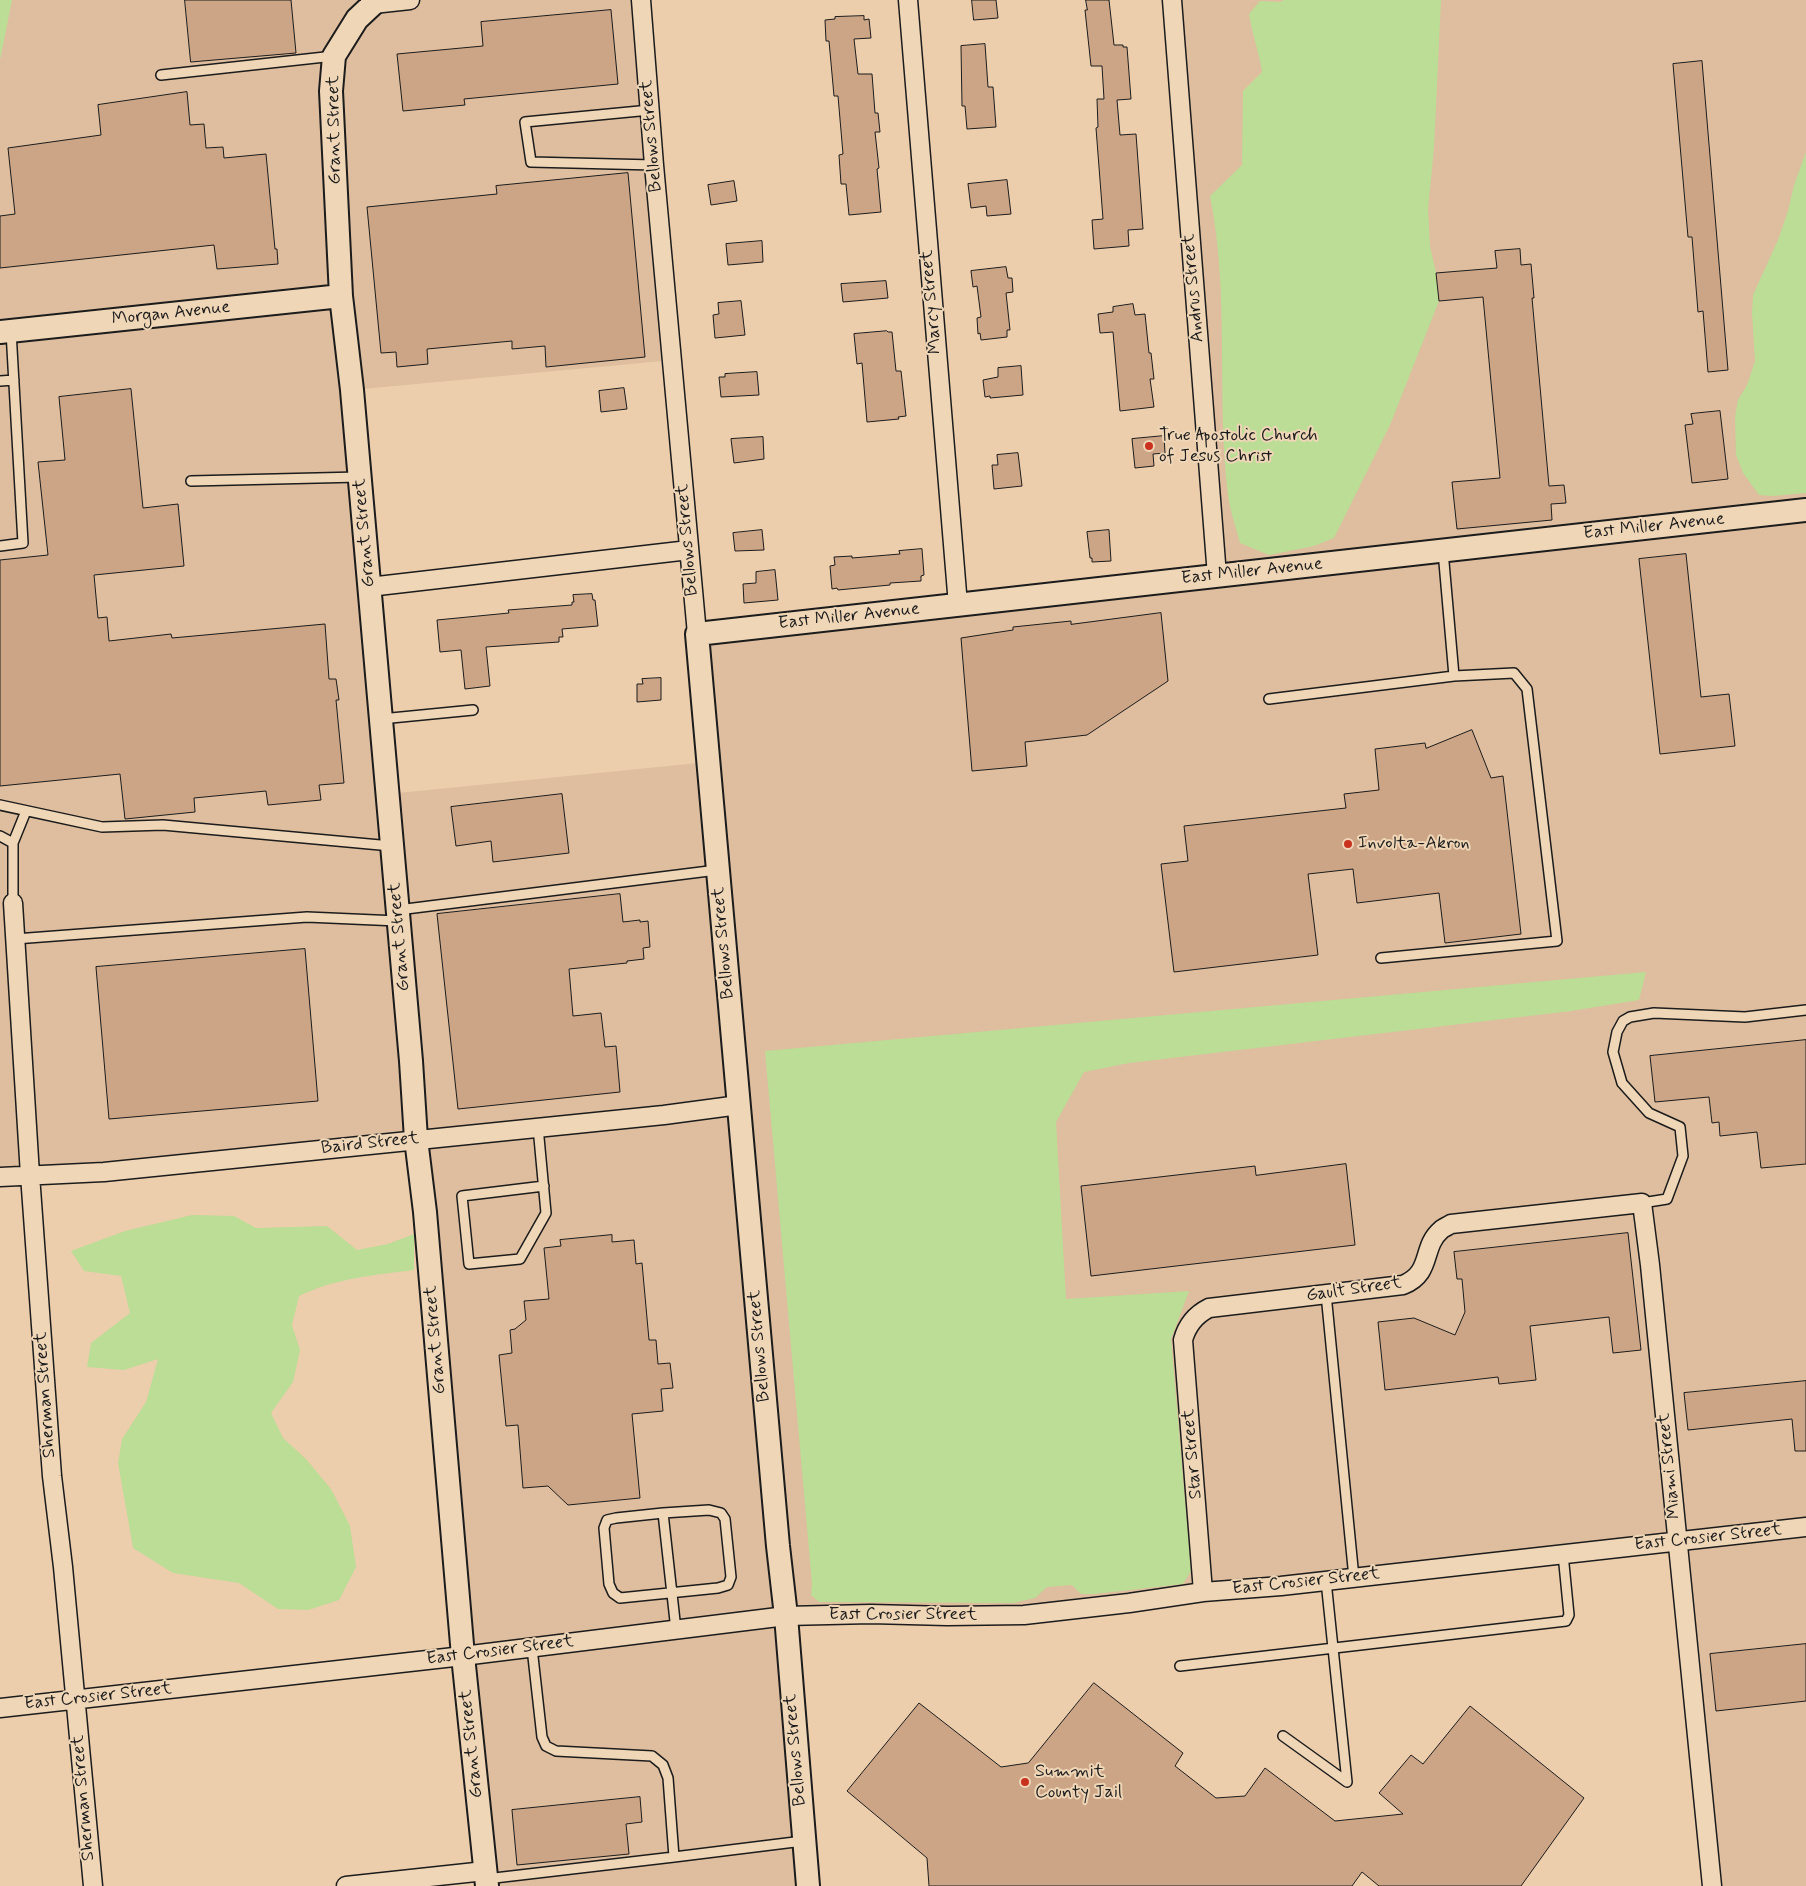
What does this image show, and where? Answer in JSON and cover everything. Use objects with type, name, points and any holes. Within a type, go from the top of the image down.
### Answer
[{"type":"street","points":[[372,2],[410,0]]},
{"type":"street","name":"Bellows Street","points":[[641,0],[654,165],[778,1546],[786,1616],[808,1886]]},
{"type":"street","name":"Marcy Street","points":[[908,0],[958,605]]},
{"type":"street","name":"Andrus Street","points":[[1172,0],[1217,576]]},
{"type":"street","name":"Grant Street","points":[[372,2],[357,19],[334,56],[331,91],[341,296],[360,476],[416,1139],[463,1656],[486,1879]]},
{"type":"street","name":"Morgan Avenue","points":[[5,331],[341,296]]},
{"type":"street","name":"East Miller Avenue","points":[[697,634],[1806,510]]},
{"type":"street","points":[[369,587],[689,550]]},
{"type":"street","name":"Sherman Street","points":[[13,903],[30,1175],[52,1476],[92,1886]]},
{"type":"street","name":"Baird Street","points":[[0,1177],[104,1172],[739,1106]]},
{"type":"street","name":"Gault Street","points":[[1194,1319],[1201,1312],[1209,1308],[1403,1285],[1412,1282],[1422,1272],[1433,1241],[1440,1231],[1451,1224],[1638,1203]]},
{"type":"street","name":"Miami Street","points":[[1638,1203],[1650,1265],[1712,1886]]},
{"type":"street","name":"Star Street","points":[[1194,1319],[1185,1331],[1183,1340],[1203,1592]]},
{"type":"street","name":"East Crosier Street","points":[[0,1708],[532,1648],[786,1616],[1024,1614],[1129,1603],[1203,1592],[1354,1578],[1806,1527]]},
{"type":"street","points":[[346,1886],[486,1879]]},
{"type":"lane","points":[[161,75],[334,56]]},
{"type":"lane","points":[[650,110],[525,122],[531,162],[654,165]]},
{"type":"lane","points":[[0,546],[23,543],[14,380],[5,331]]},
{"type":"lane","points":[[0,381],[14,380]]},
{"type":"lane","points":[[191,481],[360,476]]},
{"type":"lane","points":[[1443,550],[1454,676]]},
{"type":"lane","points":[[1269,699],[1454,676],[1514,673],[1527,689],[1557,941],[1381,958]]},
{"type":"lane","points":[[381,719],[473,710]]},
{"type":"lane","points":[[0,805],[102,827],[163,825],[392,846]]},
{"type":"lane","points":[[13,903],[13,843],[26,812]]},
{"type":"lane","points":[[0,836],[13,843]]},
{"type":"lane","points":[[15,939],[307,917],[398,916],[718,870]]},
{"type":"lane","points":[[1638,1203],[1667,1199],[1683,1156],[1680,1127],[1649,1113],[1622,1083],[1613,1052],[1617,1032],[1624,1021],[1630,1017],[1654,1012],[1745,1017],[1806,1010]]},
{"type":"lane","points":[[538,1127],[544,1186],[546,1213],[520,1259],[469,1264],[462,1196],[544,1186]]},
{"type":"lane","points":[[1326,1294],[1354,1578]]},
{"type":"lane","points":[[709,1510],[721,1513],[725,1520],[732,1577],[728,1585],[718,1588],[620,1598],[613,1593],[609,1584],[604,1528],[607,1520],[662,1513],[709,1510]]},
{"type":"lane","points":[[662,1513],[676,1630]]},
{"type":"lane","points":[[1180,1666],[1333,1650],[1566,1621],[1569,1615],[1563,1554]]},
{"type":"lane","points":[[1283,1736],[1347,1782],[1326,1581]]},
{"type":"lane","points":[[532,1648],[542,1737],[546,1746],[556,1750],[652,1756],[663,1765],[668,1778],[674,1857]]},
{"type":"lane","points":[[486,1879],[804,1840]]},
{"type":"shaded area","points":[[0,0],[641,0],[673,360],[352,390],[388,794],[708,762],[697,634],[1217,576],[1172,0],[1806,0],[1806,1886],[1712,1886],[1677,1541],[1129,1603],[871,1614],[463,1656],[416,1139],[0,1177]]},
{"type":"shaded area","points":[[781,1622],[806,1886],[489,1886],[466,1660]]},
{"type":"green space","points":[[0,0],[12,0],[0,60]]},
{"type":"green space","points":[[1284,0],[1441,0],[1434,148],[1428,209],[1430,246],[1436,273],[1439,301],[1390,425],[1334,538],[1314,546],[1269,555],[1240,543],[1229,501],[1223,420],[1220,270],[1210,196],[1242,165],[1243,91],[1262,72],[1249,14],[1260,1],[1280,2]]},
{"type":"green space","points":[[1806,152],[1806,493],[1773,496],[1759,495],[1743,473],[1736,455],[1735,417],[1738,400],[1747,385],[1755,361],[1752,313],[1753,295],[1778,240]]},
{"type":"green space","points":[[1646,972],[1639,1000],[1571,1011],[1129,1063],[1084,1072],[1056,1122],[1066,1299],[1189,1291],[1171,1339],[1191,1571],[1183,1584],[1094,1594],[1081,1594],[1072,1585],[1047,1587],[1035,1598],[1013,1603],[819,1602],[811,1595],[812,1584],[765,1051]]},
{"type":"green space","points":[[192,1215],[234,1216],[256,1228],[327,1226],[357,1250],[388,1244],[414,1234],[414,1270],[341,1281],[299,1296],[292,1325],[300,1350],[293,1382],[271,1413],[283,1438],[306,1459],[331,1489],[350,1526],[356,1567],[339,1600],[308,1610],[278,1609],[239,1583],[173,1573],[133,1548],[118,1463],[122,1439],[146,1402],[158,1359],[124,1370],[87,1367],[91,1343],[130,1313],[121,1276],[84,1271],[71,1251],[125,1231]]},
{"type":"building","points":[[185,0],[291,0],[296,53],[191,62]]},
{"type":"building","points":[[972,0],[996,0],[998,18],[974,20]]},
{"type":"building","points":[[1086,0],[1109,0],[1114,45],[1127,47],[1131,99],[1117,100],[1120,135],[1136,134],[1143,229],[1128,230],[1129,246],[1094,249],[1092,220],[1103,219],[1096,128],[1098,127],[1097,99],[1104,99],[1102,66],[1091,66],[1085,10],[1087,10]]},
{"type":"building","points":[[611,10],[618,84],[464,99],[465,105],[403,111],[397,54],[483,46],[481,22]]},
{"type":"building","points":[[864,16],[864,20],[869,19],[871,38],[854,39],[858,74],[872,74],[875,113],[878,113],[880,132],[875,132],[881,212],[849,215],[846,184],[841,184],[839,155],[843,154],[838,96],[834,96],[829,41],[826,41],[825,20],[835,19],[835,17]]},
{"type":"building","points":[[985,44],[988,87],[993,87],[996,127],[967,129],[965,106],[962,106],[961,46]]},
{"type":"building","points":[[1702,61],[1728,370],[1708,372],[1703,311],[1698,312],[1692,237],[1688,237],[1673,64]]},
{"type":"building","points":[[187,92],[190,125],[204,124],[206,148],[223,147],[224,158],[266,154],[278,264],[217,269],[214,245],[0,268],[0,216],[15,214],[8,148],[101,135],[98,105]]},
{"type":"building","points":[[628,173],[645,357],[546,367],[545,346],[512,349],[512,341],[427,349],[428,364],[397,367],[396,352],[381,353],[367,207],[497,194],[496,186]]},
{"type":"building","points":[[1007,180],[1011,214],[987,216],[986,206],[971,208],[968,184]]},
{"type":"building","points":[[734,181],[737,201],[711,205],[708,185]]},
{"type":"building","points":[[762,241],[763,262],[728,265],[726,244]]},
{"type":"building","points":[[1520,249],[1521,265],[1531,264],[1534,298],[1532,298],[1549,486],[1564,485],[1566,503],[1551,504],[1552,520],[1457,529],[1452,482],[1500,478],[1483,297],[1439,301],[1436,273],[1497,268],[1495,251]]},
{"type":"building","points":[[1006,267],[1008,278],[1012,278],[1013,292],[1006,293],[1010,330],[1007,330],[1007,337],[981,340],[980,333],[978,334],[977,318],[981,317],[977,286],[973,287],[971,271]]},
{"type":"building","points":[[886,281],[888,298],[843,302],[841,284]]},
{"type":"building","points":[[741,301],[745,335],[715,338],[713,315],[719,314],[718,303]]},
{"type":"building","points":[[1133,304],[1135,315],[1145,314],[1154,379],[1150,379],[1154,407],[1120,411],[1113,332],[1100,333],[1098,314],[1113,312],[1113,307]]},
{"type":"building","points":[[892,332],[896,371],[901,371],[906,416],[898,417],[899,419],[867,422],[862,363],[857,364],[854,334]]},
{"type":"building","points":[[1021,366],[1023,395],[985,397],[983,380],[998,377],[998,368]]},
{"type":"building","points":[[757,372],[759,395],[721,397],[719,377],[725,377],[725,374]]},
{"type":"building","points":[[624,388],[627,409],[601,412],[599,391]]},
{"type":"building","points":[[131,389],[143,508],[178,504],[184,566],[94,575],[98,618],[107,617],[109,641],[171,634],[172,638],[325,624],[329,679],[336,679],[339,700],[336,700],[344,783],[319,785],[321,800],[268,805],[266,791],[194,798],[195,812],[125,819],[120,774],[0,786],[0,560],[48,555],[38,462],[65,460],[59,397]]},
{"type":"building","points":[[1720,411],[1728,479],[1692,483],[1685,425],[1693,424],[1691,414]]},
{"type":"building","name":"True Apostolic Church of Jesus Christ","points":[[1164,436],[1165,453],[1153,454],[1154,466],[1135,468],[1132,439]]},
{"type":"building","points":[[763,437],[764,459],[734,463],[731,439]]},
{"type":"building","points":[[1018,453],[1022,486],[994,489],[992,465],[998,465],[997,455]]},
{"type":"building","points":[[762,530],[764,550],[735,551],[733,533]]},
{"type":"building","points":[[1109,530],[1111,561],[1092,562],[1087,532]]},
{"type":"building","points":[[922,549],[924,575],[921,576],[921,581],[838,590],[837,588],[832,589],[830,566],[835,565],[834,557],[852,556],[852,558],[900,554],[899,551]]},
{"type":"building","points":[[1686,554],[1701,697],[1729,694],[1735,746],[1660,754],[1639,559]]},
{"type":"building","points":[[775,570],[778,600],[744,603],[743,584],[756,583],[756,572]]},
{"type":"building","points":[[592,594],[593,600],[595,600],[598,626],[562,629],[563,637],[559,637],[559,642],[486,647],[490,686],[465,689],[461,650],[440,652],[437,620],[509,613],[508,610],[572,605],[572,602],[574,602],[573,595]]},
{"type":"building","points":[[1161,613],[1168,681],[1087,735],[1025,742],[1027,766],[972,771],[961,638],[1013,630],[1013,627],[1071,621],[1071,624]]},
{"type":"building","points":[[661,678],[661,700],[637,702],[637,684],[643,684],[642,679]]},
{"type":"building","name":"Involta-Akron","points":[[1472,730],[1491,778],[1503,776],[1521,934],[1445,943],[1439,893],[1357,903],[1353,869],[1308,874],[1318,955],[1174,972],[1161,864],[1188,861],[1184,826],[1346,808],[1344,794],[1379,790],[1375,749],[1425,743],[1426,748]]},
{"type":"building","points":[[562,794],[569,853],[493,862],[491,841],[456,846],[451,807]]},
{"type":"building","points":[[620,894],[623,922],[648,921],[650,947],[643,948],[644,959],[627,961],[627,963],[569,969],[573,1016],[601,1013],[605,1047],[616,1046],[620,1092],[458,1109],[437,914]]},
{"type":"building","points":[[305,949],[318,1101],[109,1119],[96,967]]},
{"type":"building","points":[[1806,1040],[1806,1164],[1761,1168],[1757,1132],[1720,1136],[1719,1122],[1712,1123],[1709,1097],[1655,1102],[1650,1056]]},
{"type":"building","points":[[1346,1164],[1355,1245],[1091,1276],[1081,1186],[1255,1166],[1256,1175]]},
{"type":"building","points":[[1628,1233],[1641,1350],[1613,1353],[1609,1317],[1530,1326],[1536,1380],[1499,1384],[1498,1377],[1385,1390],[1378,1322],[1414,1318],[1455,1335],[1465,1312],[1462,1279],[1457,1279],[1454,1252]]},
{"type":"building","points":[[612,1235],[612,1242],[634,1240],[636,1264],[642,1263],[649,1340],[656,1340],[658,1364],[670,1363],[673,1388],[661,1389],[663,1411],[632,1414],[640,1498],[568,1505],[548,1486],[523,1488],[518,1425],[506,1426],[499,1355],[512,1353],[510,1330],[515,1329],[526,1320],[524,1301],[549,1299],[544,1248],[561,1246],[560,1240]]},
{"type":"building","points":[[1806,1381],[1806,1451],[1795,1451],[1792,1419],[1688,1430],[1684,1393]]},
{"type":"building","points":[[1806,1644],[1806,1701],[1716,1711],[1710,1654]]},
{"type":"building","name":"Summit County Jail","points":[[1094,1683],[1183,1753],[1175,1766],[1216,1798],[1245,1796],[1265,1768],[1335,1821],[1403,1814],[1379,1793],[1411,1755],[1423,1764],[1470,1706],[1584,1798],[1521,1886],[1379,1886],[1362,1872],[1352,1886],[929,1886],[927,1858],[847,1791],[919,1703],[1001,1767],[1028,1763]]},
{"type":"building","points":[[640,1797],[642,1822],[626,1824],[629,1854],[517,1865],[512,1810]]},
{"type":"place","name":"True Apostolic Church of Jesus Christ","points":[[1149,446]]},
{"type":"place","name":"Involta-Akron","points":[[1348,844]]},
{"type":"place","name":"Summit County Jail","points":[[1025,1782]]}]
